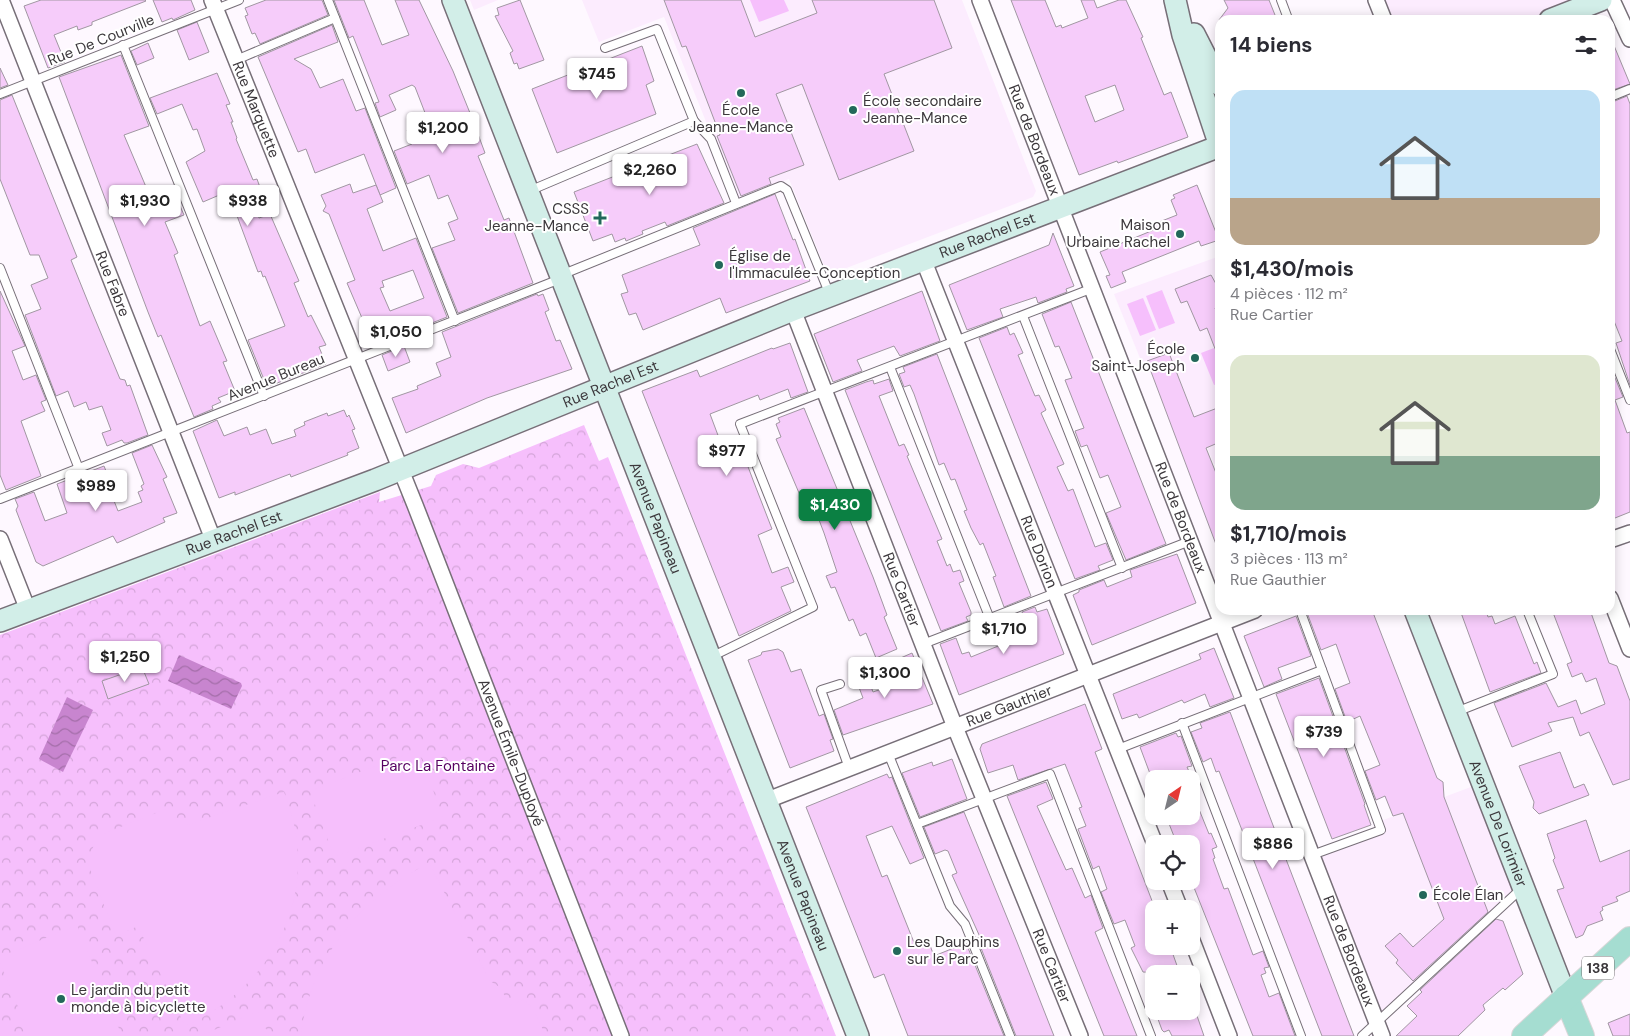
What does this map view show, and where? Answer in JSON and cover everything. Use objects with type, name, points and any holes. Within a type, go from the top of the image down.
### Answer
[{"type":"main road","name":"Avenue Papineau","points":[[453,0],[858,1036]]},
{"type":"main road","points":[[1176,0],[1215,75]]},
{"type":"main road","points":[[1176,0],[1183,35],[1215,131]]},
{"type":"main road","points":[[1562,15],[1600,0]]},
{"type":"main road","name":"Rue Rachel Est","points":[[0,621],[400,470],[830,295],[1061,205],[1215,148]]},
{"type":"main road","name":"Avenue De Lorimier","points":[[1417,615],[1582,1036]]},
{"type":"main road","name":"138","points":[[1524,1036],[1630,940]]},
{"type":"street","name":"Rue Fabre","points":[[0,0],[213,539]]},
{"type":"street","name":"Rue de Bordeaux","points":[[980,0],[1215,604]]},
{"type":"street","points":[[1376,0],[1382,15]]},
{"type":"street","points":[[1612,0],[1630,39]]},
{"type":"street","name":"Rue Marquette","points":[[214,5],[400,470]]},
{"type":"street","name":"Rue Dorion","points":[[923,259],[1057,594],[1151,835]]},
{"type":"street","name":"Rue Cartier","points":[[793,310],[955,727],[1080,1036]]},
{"type":"street","name":"Avenue Émile-Duployé","points":[[400,470],[621,1036]]},
{"type":"street","points":[[1615,538],[1630,533]]},
{"type":"street","points":[[0,540],[28,610]]},
{"type":"street","points":[[1615,611],[1630,649]]},
{"type":"street","name":"Rue de Bordeaux","points":[[1219,615],[1379,1029]]},
{"type":"street","name":"Rue Gauthier","points":[[765,801],[1241,615]]},
{"type":"street","points":[[1198,955],[1229,1036]]},
{"type":"lane","name":"Rue De Courville","points":[[0,94],[123,45],[214,5],[239,0]]},
{"type":"lane","points":[[328,0],[455,321]]},
{"type":"lane","points":[[1281,0],[1287,15]]},
{"type":"lane","points":[[236,60],[335,18]]},
{"type":"lane","points":[[605,48],[657,29],[694,121],[711,139],[736,203]]},
{"type":"lane","points":[[123,45],[264,396]]},
{"type":"lane","points":[[1615,95],[1630,89]]},
{"type":"lane","points":[[528,191],[694,121]]},
{"type":"lane","name":"Avenue Bureau","points":[[0,499],[455,321],[736,203],[781,186],[787,190],[830,295]]},
{"type":"lane","points":[[0,268],[79,469]]},
{"type":"lane","points":[[709,658],[813,607],[740,424],[1093,288]]},
{"type":"lane","points":[[1023,316],[1122,568]]},
{"type":"lane","points":[[1615,361],[1630,400]]},
{"type":"lane","points":[[890,367],[990,619]]},
{"type":"lane","points":[[923,644],[1057,594],[1190,541]]},
{"type":"lane","points":[[1302,615],[1381,830],[1312,856]]},
{"type":"lane","points":[[1456,712],[1553,674],[1529,615]]},
{"type":"lane","points":[[1118,749],[1322,670]]},
{"type":"lane","points":[[840,684],[821,690],[849,768]]},
{"type":"lane","points":[[1182,723],[1301,1036]]},
{"type":"lane","points":[[888,753],[950,906],[965,924],[1010,1036]]},
{"type":"lane","points":[[917,824],[1050,774],[1151,1036]]},
{"type":"lane","points":[[1362,1036],[1379,1029],[1523,887]]},
{"type":"shaded area","points":[[470,0],[498,0],[474,10]]},
{"type":"shaded area","name":"École secondaire Jeanne-Mance","points":[[582,0],[962,0],[1036,191],[1033,197],[828,275],[789,179],[737,199],[664,17],[599,42]]},
{"type":"shaded area","points":[[1377,0],[1601,0],[1563,15],[1382,15]]},
{"type":"shaded area","name":"École Saint-Joseph","points":[[1215,258],[1215,464],[1169,353],[1142,363],[1114,294]]},
{"type":"shaded area","name":"École Élan","points":[[1484,782],[1523,887],[1376,1023],[1316,855],[1381,830],[1378,822]]},
{"type":"green space","points":[[750,0],[784,0],[789,11],[759,22]]},
{"type":"green space","points":[[1162,290],[1175,323],[1159,329],[1146,296]]},
{"type":"green space","points":[[1143,298],[1156,330],[1140,336],[1127,304]]},
{"type":"green space","points":[[1214,348],[1215,385],[1214,385],[1201,353]]},
{"type":"green space","name":"Parc La Fontaine","points":[[584,425],[599,461],[608,457],[836,1036],[0,1036],[0,635],[380,492],[379,502],[431,486],[436,475],[463,464],[479,468]]},
{"type":"green space","points":[[418,750],[443,817],[334,857],[310,791]]},
{"type":"green space","points":[[284,792],[295,828],[298,863],[294,897],[284,929],[267,959],[245,985],[218,1008],[185,1026],[138,926],[116,936],[87,861],[98,836],[171,807],[179,828]]},
{"type":"green space","points":[[429,863],[490,981],[501,988],[509,1006],[524,999],[533,1009],[546,1036],[301,1036],[306,1008],[315,981],[327,956],[343,933],[361,912],[382,894],[405,877]]},
{"type":"green space","name":"Le jardin du petit monde à bicyclette","points":[[77,925],[122,1036],[30,1036],[0,963],[0,957]]},
{"type":"green space","points":[[258,1011],[269,1036],[200,1036]]},
{"type":"water","points":[[179,655],[241,683],[242,686],[231,709],[168,681]]},
{"type":"water","points":[[67,697],[93,710],[63,772],[39,759]]},
{"type":"building","points":[[41,0],[146,1],[92,22],[92,25],[78,30],[77,26],[54,35],[65,62],[48,68],[24,6]]},
{"type":"building","points":[[153,0],[191,0],[195,10],[173,20],[172,18],[162,22]]},
{"type":"building","points":[[266,0],[322,0],[328,15],[260,44],[255,33],[252,34],[245,16],[248,15],[245,8]]},
{"type":"building","points":[[334,0],[364,0],[382,45],[409,35],[395,0],[419,0],[453,71],[472,118],[485,153],[478,156],[504,220],[509,218],[533,283],[458,313],[432,248],[455,240],[448,223],[458,219],[448,195],[438,199],[429,175],[407,184],[394,151],[412,144],[407,130],[426,122],[425,119],[427,118],[415,87],[412,85],[389,95],[396,110],[380,117],[375,103],[379,102],[353,36],[349,38]]},
{"type":"building","points":[[520,0],[544,60],[519,69],[517,63],[514,64],[510,53],[513,51],[495,16],[499,15],[497,8]]},
{"type":"building","name":"École Jeanne-Mance","points":[[664,0],[741,0],[755,37],[817,13],[812,0],[934,0],[952,48],[884,74],[914,151],[839,180],[802,84],[776,94],[804,165],[769,178],[771,184],[741,196],[717,136],[720,135],[686,46],[682,47]]},
{"type":"building","points":[[1011,0],[1045,0],[1056,27],[1061,25],[1062,28],[1088,18],[1081,0],[1094,0],[1097,8],[1119,0],[1126,0],[1143,37],[1141,38],[1164,95],[1171,92],[1188,137],[1118,163],[1117,161],[1079,175]],"holes":[[[1115,85],[1124,110],[1095,122],[1085,96]]]},
{"type":"building","points":[[1224,0],[1269,0],[1275,15],[1223,15],[1228,8]]},
{"type":"building","points":[[197,22],[209,52],[189,60],[177,30]]},
{"type":"building","points":[[332,25],[338,42],[294,59],[311,69],[320,88],[343,79],[356,111],[365,108],[396,188],[380,195],[364,154],[315,173],[306,149],[298,152],[258,57]]},
{"type":"building","points":[[148,43],[154,58],[137,65],[131,51]]},
{"type":"building","points":[[642,46],[654,81],[646,85],[656,114],[557,153],[532,89]]},
{"type":"building","points":[[1615,48],[1630,84],[1615,89]]},
{"type":"building","points":[[121,55],[149,126],[124,135],[152,201],[174,192],[184,215],[165,222],[178,253],[174,255],[200,326],[210,321],[227,361],[223,362],[235,391],[218,398],[221,402],[212,406],[213,409],[194,417],[161,335],[158,337],[148,312],[59,77]]},
{"type":"building","points":[[0,68],[8,85],[0,88]]},
{"type":"building","points":[[217,73],[230,104],[226,105],[233,122],[231,122],[236,139],[253,180],[257,179],[262,193],[251,197],[259,218],[270,214],[299,281],[294,283],[308,317],[311,315],[326,345],[319,347],[326,364],[267,387],[248,340],[285,326],[265,276],[263,277],[261,271],[258,272],[230,197],[226,199],[224,193],[203,202],[186,162],[205,151],[197,129],[193,130],[182,104],[157,114],[150,98]]},
{"type":"building","points":[[12,95],[77,257],[71,260],[120,379],[125,380],[127,386],[130,385],[148,435],[127,443],[124,443],[122,440],[107,446],[102,433],[111,430],[102,406],[89,410],[86,402],[74,407],[68,391],[56,396],[25,315],[41,309],[31,285],[48,278],[39,255],[30,255],[0,179],[0,100]]},
{"type":"building","points":[[1627,96],[1630,104],[1630,385],[1616,343],[1622,341],[1615,324],[1615,101]]},
{"type":"building","points":[[697,144],[724,203],[667,226],[665,222],[642,231],[643,234],[626,241],[625,238],[615,242],[612,234],[593,241],[574,192]]},
{"type":"building","points":[[350,184],[353,193],[376,185],[383,202],[367,209],[383,251],[416,238],[447,317],[374,346],[347,283],[355,280],[329,214],[323,211],[326,206],[321,195]],"holes":[[[413,270],[424,298],[390,311],[380,288],[384,287],[382,281]]]},
{"type":"building","name":"Maison Urbaine Rachel","points":[[1197,185],[1215,230],[1215,241],[1201,246],[1199,241],[1122,272],[1126,282],[1111,288],[1106,276],[1110,275],[1100,252],[1156,229],[1154,224],[1177,215],[1171,200],[1175,198],[1173,195]]},
{"type":"building","name":"Église de l'Immaculée-Conception","points":[[775,194],[793,240],[795,239],[810,281],[726,313],[720,298],[643,330],[636,313],[629,315],[621,294],[628,292],[622,275],[700,245],[693,228]]},
{"type":"building","points":[[1053,233],[1074,286],[1066,289],[1067,292],[1038,303],[1036,297],[1000,309],[1003,317],[967,330],[949,285],[1049,245]]},
{"type":"building","points":[[1211,275],[1215,282],[1215,349],[1207,328],[1200,331],[1187,301],[1181,303],[1175,289]]},
{"type":"building","points":[[0,291],[25,346],[12,351],[23,380],[36,375],[46,400],[41,402],[45,411],[21,421],[41,476],[6,490],[0,475]]},
{"type":"building","points":[[922,291],[940,341],[900,356],[894,346],[857,360],[862,371],[833,382],[814,334]]},
{"type":"building","points":[[537,294],[538,296],[543,294],[549,310],[545,312],[556,341],[560,340],[572,369],[487,398],[406,433],[392,398],[418,389],[417,386],[441,376],[436,363],[451,357],[442,332]]},
{"type":"building","points":[[1071,302],[1166,544],[1126,560],[1106,513],[1121,507],[1108,475],[1100,478],[1087,445],[1081,447],[1075,431],[1084,428],[1065,380],[1072,378],[1059,346],[1055,347],[1042,314]]},
{"type":"building","points":[[1007,327],[1010,335],[1014,333],[1023,353],[1018,355],[1035,396],[1039,395],[1046,410],[1041,413],[1064,464],[1057,467],[1068,491],[1073,489],[1095,547],[1106,543],[1113,560],[1098,566],[1100,570],[1075,579],[979,338]]},
{"type":"building","points":[[790,343],[808,392],[791,398],[788,389],[760,400],[758,395],[710,414],[722,446],[738,440],[772,529],[758,535],[772,573],[788,567],[794,582],[781,587],[791,611],[739,636],[642,391],[697,370],[700,377],[772,348]]},
{"type":"building","points":[[404,346],[410,362],[388,371],[382,355]]},
{"type":"building","points":[[1169,353],[1194,417],[1215,409],[1215,444],[1206,448],[1215,470],[1215,542],[1147,361]]},
{"type":"building","points":[[937,354],[1031,596],[1004,607],[993,577],[996,576],[983,543],[980,545],[971,528],[964,511],[967,510],[955,479],[951,480],[944,463],[939,465],[914,394],[910,385],[904,387],[899,374],[905,372],[903,367]]},
{"type":"building","points":[[1615,378],[1623,397],[1615,400]]},
{"type":"building","points":[[889,379],[893,391],[879,396],[899,446],[904,444],[909,455],[907,456],[942,539],[937,541],[947,566],[950,564],[953,572],[960,570],[964,581],[959,583],[971,612],[971,615],[966,617],[968,621],[941,631],[845,390],[873,380],[874,384]]},
{"type":"building","points":[[1615,400],[1627,433],[1630,432],[1630,512],[1615,518]]},
{"type":"building","points":[[804,408],[873,577],[887,615],[884,617],[897,649],[876,658],[866,633],[860,636],[853,619],[849,621],[835,587],[831,588],[826,576],[837,572],[824,533],[813,504],[805,507],[776,439],[781,437],[776,424],[780,422],[778,418]]},
{"type":"building","points":[[344,410],[347,417],[349,415],[355,429],[352,430],[359,448],[347,453],[348,455],[291,477],[290,474],[235,495],[235,492],[219,498],[193,431],[217,420],[224,436],[247,427],[250,435],[266,429],[272,444],[296,436],[294,430],[305,425],[304,422],[327,413],[328,416]]},
{"type":"building","points":[[152,445],[167,477],[163,479],[177,513],[163,518],[165,522],[117,543],[113,536],[43,566],[36,562],[16,510],[18,506],[15,499],[34,492],[45,521],[67,513],[57,484],[104,466],[112,486],[109,488],[118,511],[142,502],[138,492],[143,490],[141,486],[144,484],[132,453]]},
{"type":"building","points":[[1177,554],[1196,603],[1092,645],[1073,595],[1079,592],[1079,590],[1104,580],[1107,587],[1132,577],[1130,570]]},
{"type":"building","points":[[1035,607],[1037,612],[1047,609],[1064,654],[959,695],[940,644],[956,638],[962,654],[969,652],[971,657],[1028,634],[1027,631],[1030,630],[1022,612]]},
{"type":"building","points":[[1308,615],[1374,615],[1437,778],[1443,782],[1444,797],[1488,912],[1413,981],[1396,963],[1398,960],[1385,946],[1400,933],[1413,947],[1444,919],[1403,813],[1393,816],[1385,796],[1376,800],[1365,771],[1380,765],[1360,716],[1347,722],[1335,689],[1350,683],[1336,644],[1321,650]]},
{"type":"building","points":[[1462,615],[1492,616],[1495,624],[1515,616],[1534,664],[1537,662],[1541,673],[1490,692]]},
{"type":"building","points":[[1554,615],[1592,615],[1609,663],[1617,666],[1630,701],[1630,779],[1613,785],[1589,732],[1580,736],[1573,717],[1548,723],[1552,731],[1512,747],[1494,703],[1546,683],[1558,707],[1576,700],[1581,714],[1605,704],[1596,678],[1586,682],[1582,673],[1572,677],[1567,664],[1572,662]]},
{"type":"building","points":[[1296,616],[1311,656],[1278,668],[1282,679],[1264,687],[1244,636]]},
{"type":"building","points":[[1214,648],[1234,698],[1210,707],[1205,694],[1184,703],[1182,700],[1139,718],[1137,714],[1122,719],[1113,694],[1201,659],[1199,654]]},
{"type":"building","points":[[778,649],[783,652],[791,672],[801,669],[819,716],[824,714],[833,739],[830,740],[834,751],[790,768],[748,660],[761,655],[762,652]]},
{"type":"building","points":[[912,653],[933,704],[843,735],[834,710],[863,698],[854,674],[865,670],[873,692],[904,681],[896,660]]},
{"type":"building","points":[[142,667],[149,684],[108,699],[102,681]]},
{"type":"building","points":[[1319,678],[1371,825],[1332,839],[1276,694]]},
{"type":"building","points":[[1085,704],[1102,749],[1095,752],[1145,883],[1145,890],[1148,890],[1152,900],[1145,900],[1145,955],[1173,955],[1177,965],[1145,965],[1145,972],[1143,972],[1131,948],[1135,946],[1125,920],[1114,924],[1101,892],[1107,889],[1099,866],[1093,869],[1078,829],[1086,826],[1079,808],[1082,807],[1065,764],[1018,780],[1013,765],[988,773],[980,749],[982,744]]},
{"type":"building","points":[[1230,712],[1354,1036],[1322,1036],[1219,771],[1216,772],[1211,758],[1203,762],[1191,732],[1202,728],[1200,723]]},
{"type":"building","points":[[1176,733],[1178,737],[1181,736],[1192,766],[1187,767],[1188,770],[1149,770],[1140,747]]},
{"type":"building","points":[[1560,752],[1574,788],[1584,784],[1589,795],[1539,814],[1533,808],[1534,802],[1519,766]]},
{"type":"building","points":[[952,759],[967,799],[920,817],[902,773],[932,762],[933,766]]},
{"type":"building","points":[[887,774],[889,778],[892,777],[924,858],[910,864],[892,826],[866,836],[882,877],[887,875],[915,945],[928,940],[934,956],[966,943],[1004,1036],[908,1036],[884,974],[874,978],[806,807]]},
{"type":"building","points":[[1046,782],[1053,799],[1037,806],[1066,870],[1072,868],[1085,898],[1091,895],[1103,928],[1095,932],[1137,1036],[1104,1036],[1007,796]]},
{"type":"building","points":[[964,812],[1054,1036],[1016,1036],[977,938],[980,937],[952,875],[957,873],[948,851],[945,850],[935,854],[924,827]]},
{"type":"building","points":[[1200,812],[1209,834],[1211,833],[1217,847],[1212,849],[1215,858],[1213,859],[1224,889],[1228,888],[1253,955],[1263,951],[1269,967],[1264,968],[1266,973],[1261,975],[1269,997],[1279,993],[1295,1036],[1253,1036],[1195,890],[1200,890],[1200,835],[1173,835],[1170,825],[1200,825]]},
{"type":"building","points":[[1586,820],[1600,862],[1630,850],[1630,891],[1616,897],[1618,901],[1602,907],[1603,910],[1600,912],[1603,920],[1587,926],[1583,935],[1576,938],[1557,890],[1564,888],[1553,860],[1555,858],[1547,834]]},
{"type":"building","points":[[1496,919],[1503,921],[1523,974],[1505,990],[1503,988],[1483,1005],[1485,1010],[1458,1036],[1396,1036],[1417,1016],[1407,1006],[1422,992],[1420,990]]},
{"type":"building","points":[[1630,1014],[1630,1036],[1613,1036],[1608,1023]]},
{"type":"building","points":[[1158,1020],[1198,1020],[1204,1036],[1172,1036],[1169,1030],[1164,1032]]},
{"type":"place","name":"École Jeanne-Mance","points":[[741,93]]},
{"type":"place","name":"École secondaire Jeanne-Mance","points":[[853,110]]},
{"type":"place","name":"CSSS Jeanne-Mance","points":[[600,218]]},
{"type":"place","name":"Maison Urbaine Rachel","points":[[1180,234]]},
{"type":"place","name":"Église de l'Immaculée-Conception","points":[[719,265]]},
{"type":"place","name":"École Saint-Joseph","points":[[1195,358]]},
{"type":"place","name":"École Élan","points":[[1423,895]]},
{"type":"place","name":"Les Dauphins sur le Parc","points":[[897,951]]},
{"type":"place","name":"Le jardin du petit monde à bicyclette","points":[[61,999]]}]
